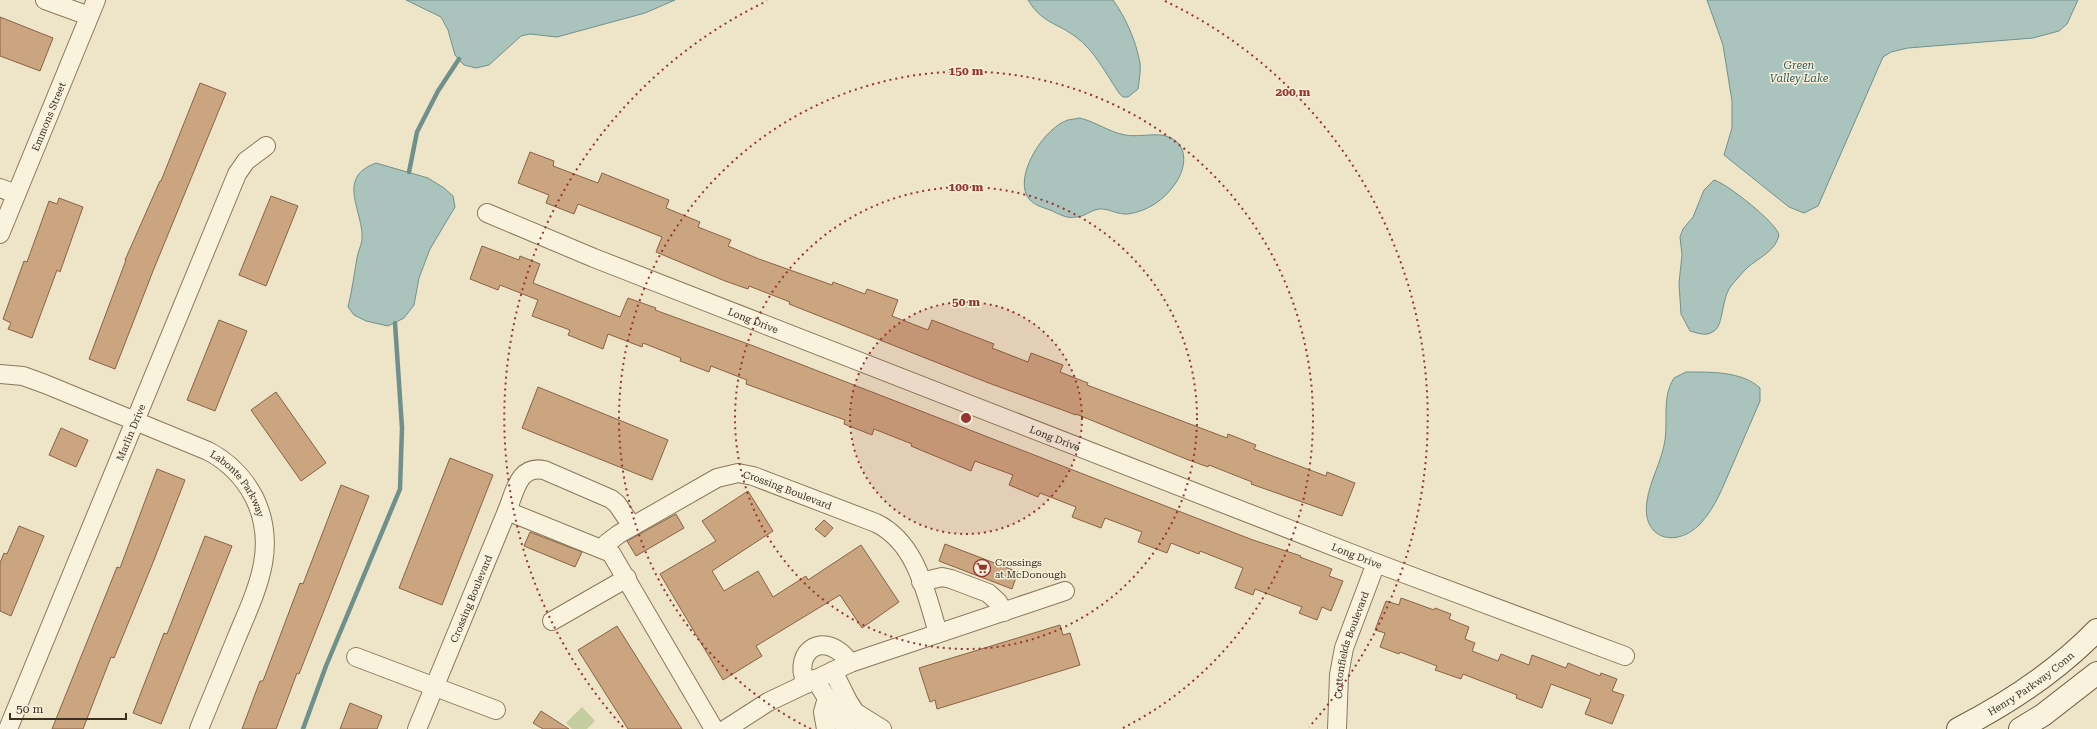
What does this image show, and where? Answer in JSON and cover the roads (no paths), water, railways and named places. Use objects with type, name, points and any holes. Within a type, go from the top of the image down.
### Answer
[{"type":"street","points":[[45,0],[89,16]]},
{"type":"street","name":"Emmons Street","points":[[0,234],[8,191],[96,0]]},
{"type":"street","name":"Marlin Drive","points":[[8,729],[134,420],[237,174],[246,161],[266,146]]},
{"type":"street","name":"Long Drive","points":[[487,213],[594,258],[1376,563],[1625,656]]},
{"type":"street","name":"Labonte Parkway","points":[[0,374],[33,379],[208,451],[230,464],[246,482],[260,512],[265,528],[264,559],[257,589],[199,729]]},
{"type":"street","name":"Crossing Boulevard","points":[[417,729],[507,511],[525,472],[539,470],[611,499],[621,509],[632,526]]},
{"type":"street","name":"Crossing Boulevard","points":[[603,549],[614,537],[717,478],[732,474],[744,473],[876,523],[891,531],[906,549],[922,582],[938,633]]},
{"type":"street","points":[[507,511],[611,553],[714,729]]},
{"type":"street","name":"Cottonfields Boulevard","points":[[1337,729],[1339,674],[1344,648],[1376,563]]},
{"type":"street","points":[[922,582],[942,577],[951,579],[988,594],[998,602],[1004,612]]},
{"type":"street","points":[[552,621],[627,578]]},
{"type":"street","points":[[726,729],[768,702],[850,663],[1066,591]]},
{"type":"street","name":"Henry Parkway Conn","points":[[1958,729],[1998,708],[2040,680],[2079,648],[2097,630]]},
{"type":"street","points":[[846,729],[827,698],[810,681],[802,670],[802,663],[808,652],[818,646],[824,645],[835,647],[844,654],[850,663]]},
{"type":"street","points":[[356,656],[496,710]]},
{"type":"street","points":[[833,671],[848,701],[867,726]]},
{"type":"street","points":[[2020,729],[2043,716],[2097,674]]},
{"type":"street","points":[[826,729],[823,719],[823,712],[827,698]]},
{"type":"water","points":[[406,0],[675,0],[645,13],[557,37],[530,34],[521,36],[489,65],[476,68],[464,65],[455,55],[448,30],[441,17]]},
{"type":"water","points":[[1028,0],[1113,0],[1126,22],[1136,46],[1140,63],[1138,89],[1128,97],[1123,97],[1089,49],[1069,32],[1050,22],[1039,14]]},
{"type":"water","name":"Green Valley Lake","points":[[1707,0],[2078,0],[2067,24],[2059,31],[2033,38],[1908,48],[1891,52],[1883,57],[1818,206],[1804,213],[1789,207],[1724,155],[1732,128],[1732,101],[1723,45]]},
{"type":"water","points":[[1080,118],[1119,134],[1134,136],[1161,135],[1177,142],[1181,148],[1184,162],[1179,177],[1171,190],[1155,204],[1135,213],[1128,214],[1099,209],[1079,217],[1069,217],[1034,204],[1027,196],[1024,186],[1025,175],[1034,152],[1050,132],[1059,124],[1068,120]]},
{"type":"water","points":[[376,163],[428,178],[444,188],[453,196],[455,207],[430,249],[419,278],[414,305],[404,318],[388,326],[366,321],[354,315],[348,307],[357,256],[362,240],[354,196],[354,186],[357,177],[364,169]]},
{"type":"water","points":[[1714,180],[1729,188],[1761,213],[1776,229],[1779,235],[1774,246],[1747,268],[1731,286],[1728,291],[1717,328],[1711,333],[1702,334],[1690,331],[1681,314],[1679,283],[1682,255],[1680,237],[1683,229],[1693,217],[1704,190]]},
{"type":"water","points":[[1686,372],[1735,375],[1744,378],[1753,382],[1760,388],[1760,401],[1722,489],[1710,511],[1700,524],[1691,532],[1671,538],[1662,536],[1655,532],[1649,524],[1647,501],[1665,440],[1666,408],[1670,385],[1674,378]]},
{"type":"waterway","points":[[409,172],[417,132],[438,91],[459,59]]},
{"type":"waterway","points":[[303,729],[326,666],[400,489],[402,428],[395,323]]},
{"type":"place","name":"Crossings at McDonough","points":[[982,568]]}]
